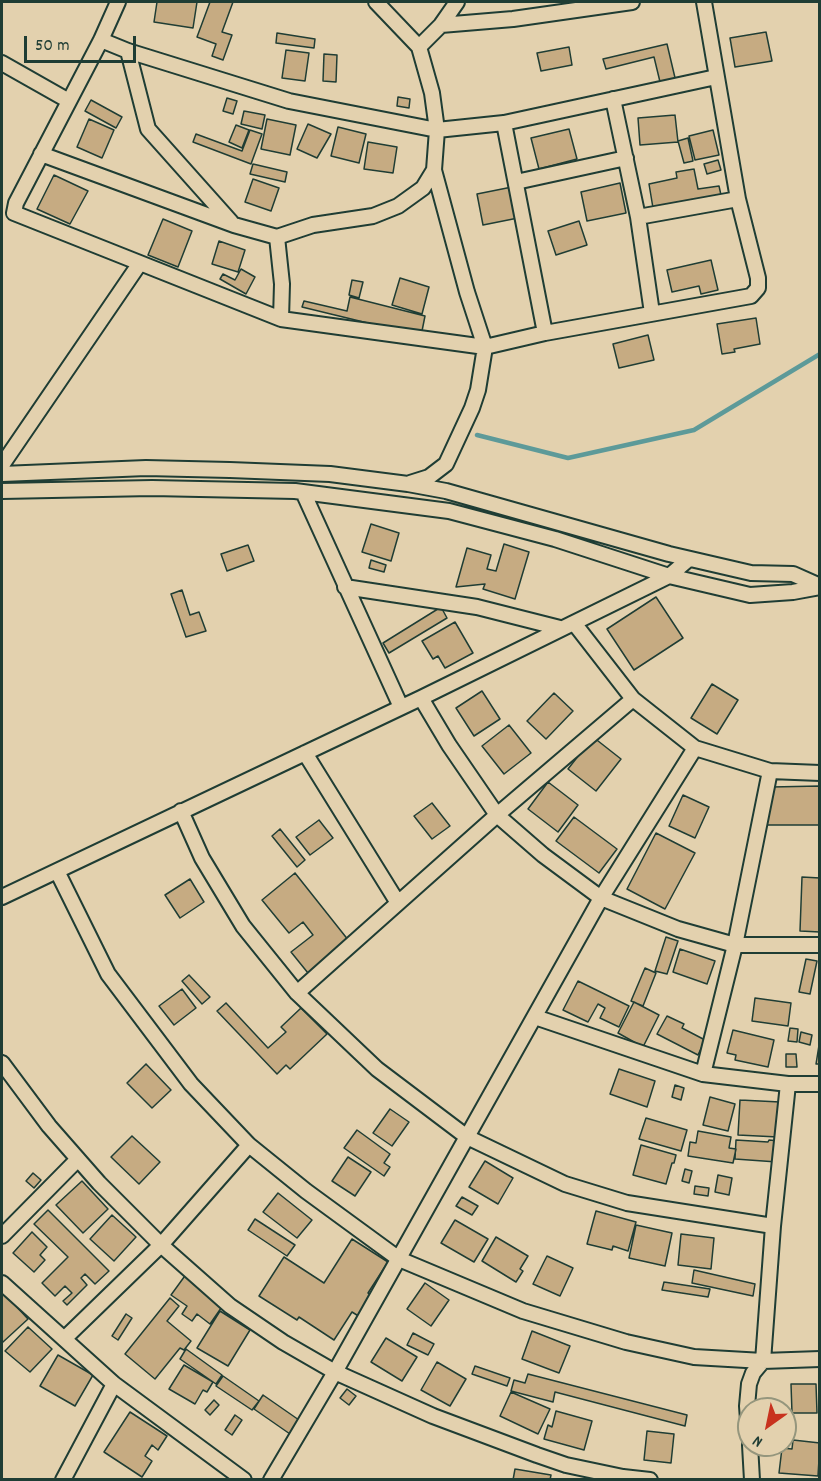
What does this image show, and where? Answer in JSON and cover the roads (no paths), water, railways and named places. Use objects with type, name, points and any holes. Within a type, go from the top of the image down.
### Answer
[{"type":"street","points":[[118,2],[101,40],[16,202],[14,213],[281,319],[485,347],[545,333],[751,296],[758,288],[758,278],[738,199],[704,2]]},
{"type":"street","points":[[376,2],[419,47],[432,93],[438,130],[434,170],[467,292],[485,347],[478,390],[446,464],[429,477],[408,484]]},
{"type":"street","points":[[419,47],[441,25],[457,2]]},
{"type":"street","points":[[441,25],[513,19],[632,2]]},
{"type":"street","points":[[101,40],[128,51],[289,101],[438,130],[504,123],[716,77]]},
{"type":"street","points":[[128,51],[148,129],[234,225]]},
{"type":"street","points":[[2,63],[69,100]]},
{"type":"street","points":[[613,99],[638,217],[652,313]]},
{"type":"street","points":[[504,123],[545,333]]},
{"type":"street","points":[[41,154],[234,225],[277,237],[313,225],[373,216],[398,206],[423,188],[434,170]]},
{"type":"street","points":[[516,182],[626,158]]},
{"type":"street","points":[[638,217],[738,199]]},
{"type":"street","points":[[277,237],[282,284],[281,319]]},
{"type":"street","points":[[2,465],[140,263]]},
{"type":"street","points":[[152,468],[152,488]]},
{"type":"street","points":[[2,474],[152,468],[330,474],[408,484],[446,491],[689,559],[751,573],[793,574],[819,586]]},
{"type":"street","points":[[267,472],[269,490]]},
{"type":"street","points":[[42,473],[42,489]]},
{"type":"street","points":[[368,501],[371,480]]},
{"type":"street","points":[[2,491],[152,488],[303,492],[449,512],[555,539],[669,576],[750,595],[793,592],[819,586]]},
{"type":"street","points":[[303,492],[401,707]]},
{"type":"street","points":[[2,897],[574,623],[669,576],[689,559]]},
{"type":"street","points":[[345,587],[477,607],[560,628]]},
{"type":"street","points":[[574,623],[633,699],[695,748],[770,771],[819,773]]},
{"type":"street","points":[[421,698],[449,745],[497,815],[543,855],[602,898],[678,930],[735,945],[819,945]]},
{"type":"street","points":[[297,993],[497,815],[633,699]]},
{"type":"street","points":[[271,1479],[399,1260],[602,898],[695,748]]},
{"type":"street","points":[[305,753],[398,903]]},
{"type":"street","points":[[703,1074],[735,945],[770,771]]},
{"type":"street","points":[[181,811],[202,858],[243,926],[297,993],[377,1069],[467,1137],[565,1184],[627,1203],[773,1226]]},
{"type":"street","points":[[57,871],[99,956],[120,992],[191,1084],[249,1145],[399,1260],[523,1311],[626,1342],[694,1357],[763,1361],[819,1359]]},
{"type":"street","points":[[536,1017],[703,1074],[788,1084],[819,1084]]},
{"type":"street","points":[[2,1063],[49,1126],[99,1183],[161,1245],[230,1306],[283,1342],[335,1372],[433,1416],[566,1465],[623,1477],[650,1479]]},
{"type":"street","points":[[748,1397],[753,1373],[763,1361],[773,1226],[788,1084]]},
{"type":"street","points":[[64,1339],[161,1245],[249,1145]]},
{"type":"street","points":[[2,1236],[78,1159]]},
{"type":"street","points":[[2,1283],[114,1384],[244,1479]]},
{"type":"street","points":[[63,1479],[114,1384]]},
{"type":"street","points":[[751,1457],[752,1479]]},
{"type":"street","points":[[566,1465],[568,1479]]},
{"type":"waterway","points":[[477,435],[568,458],[694,430],[820,354]]}]
